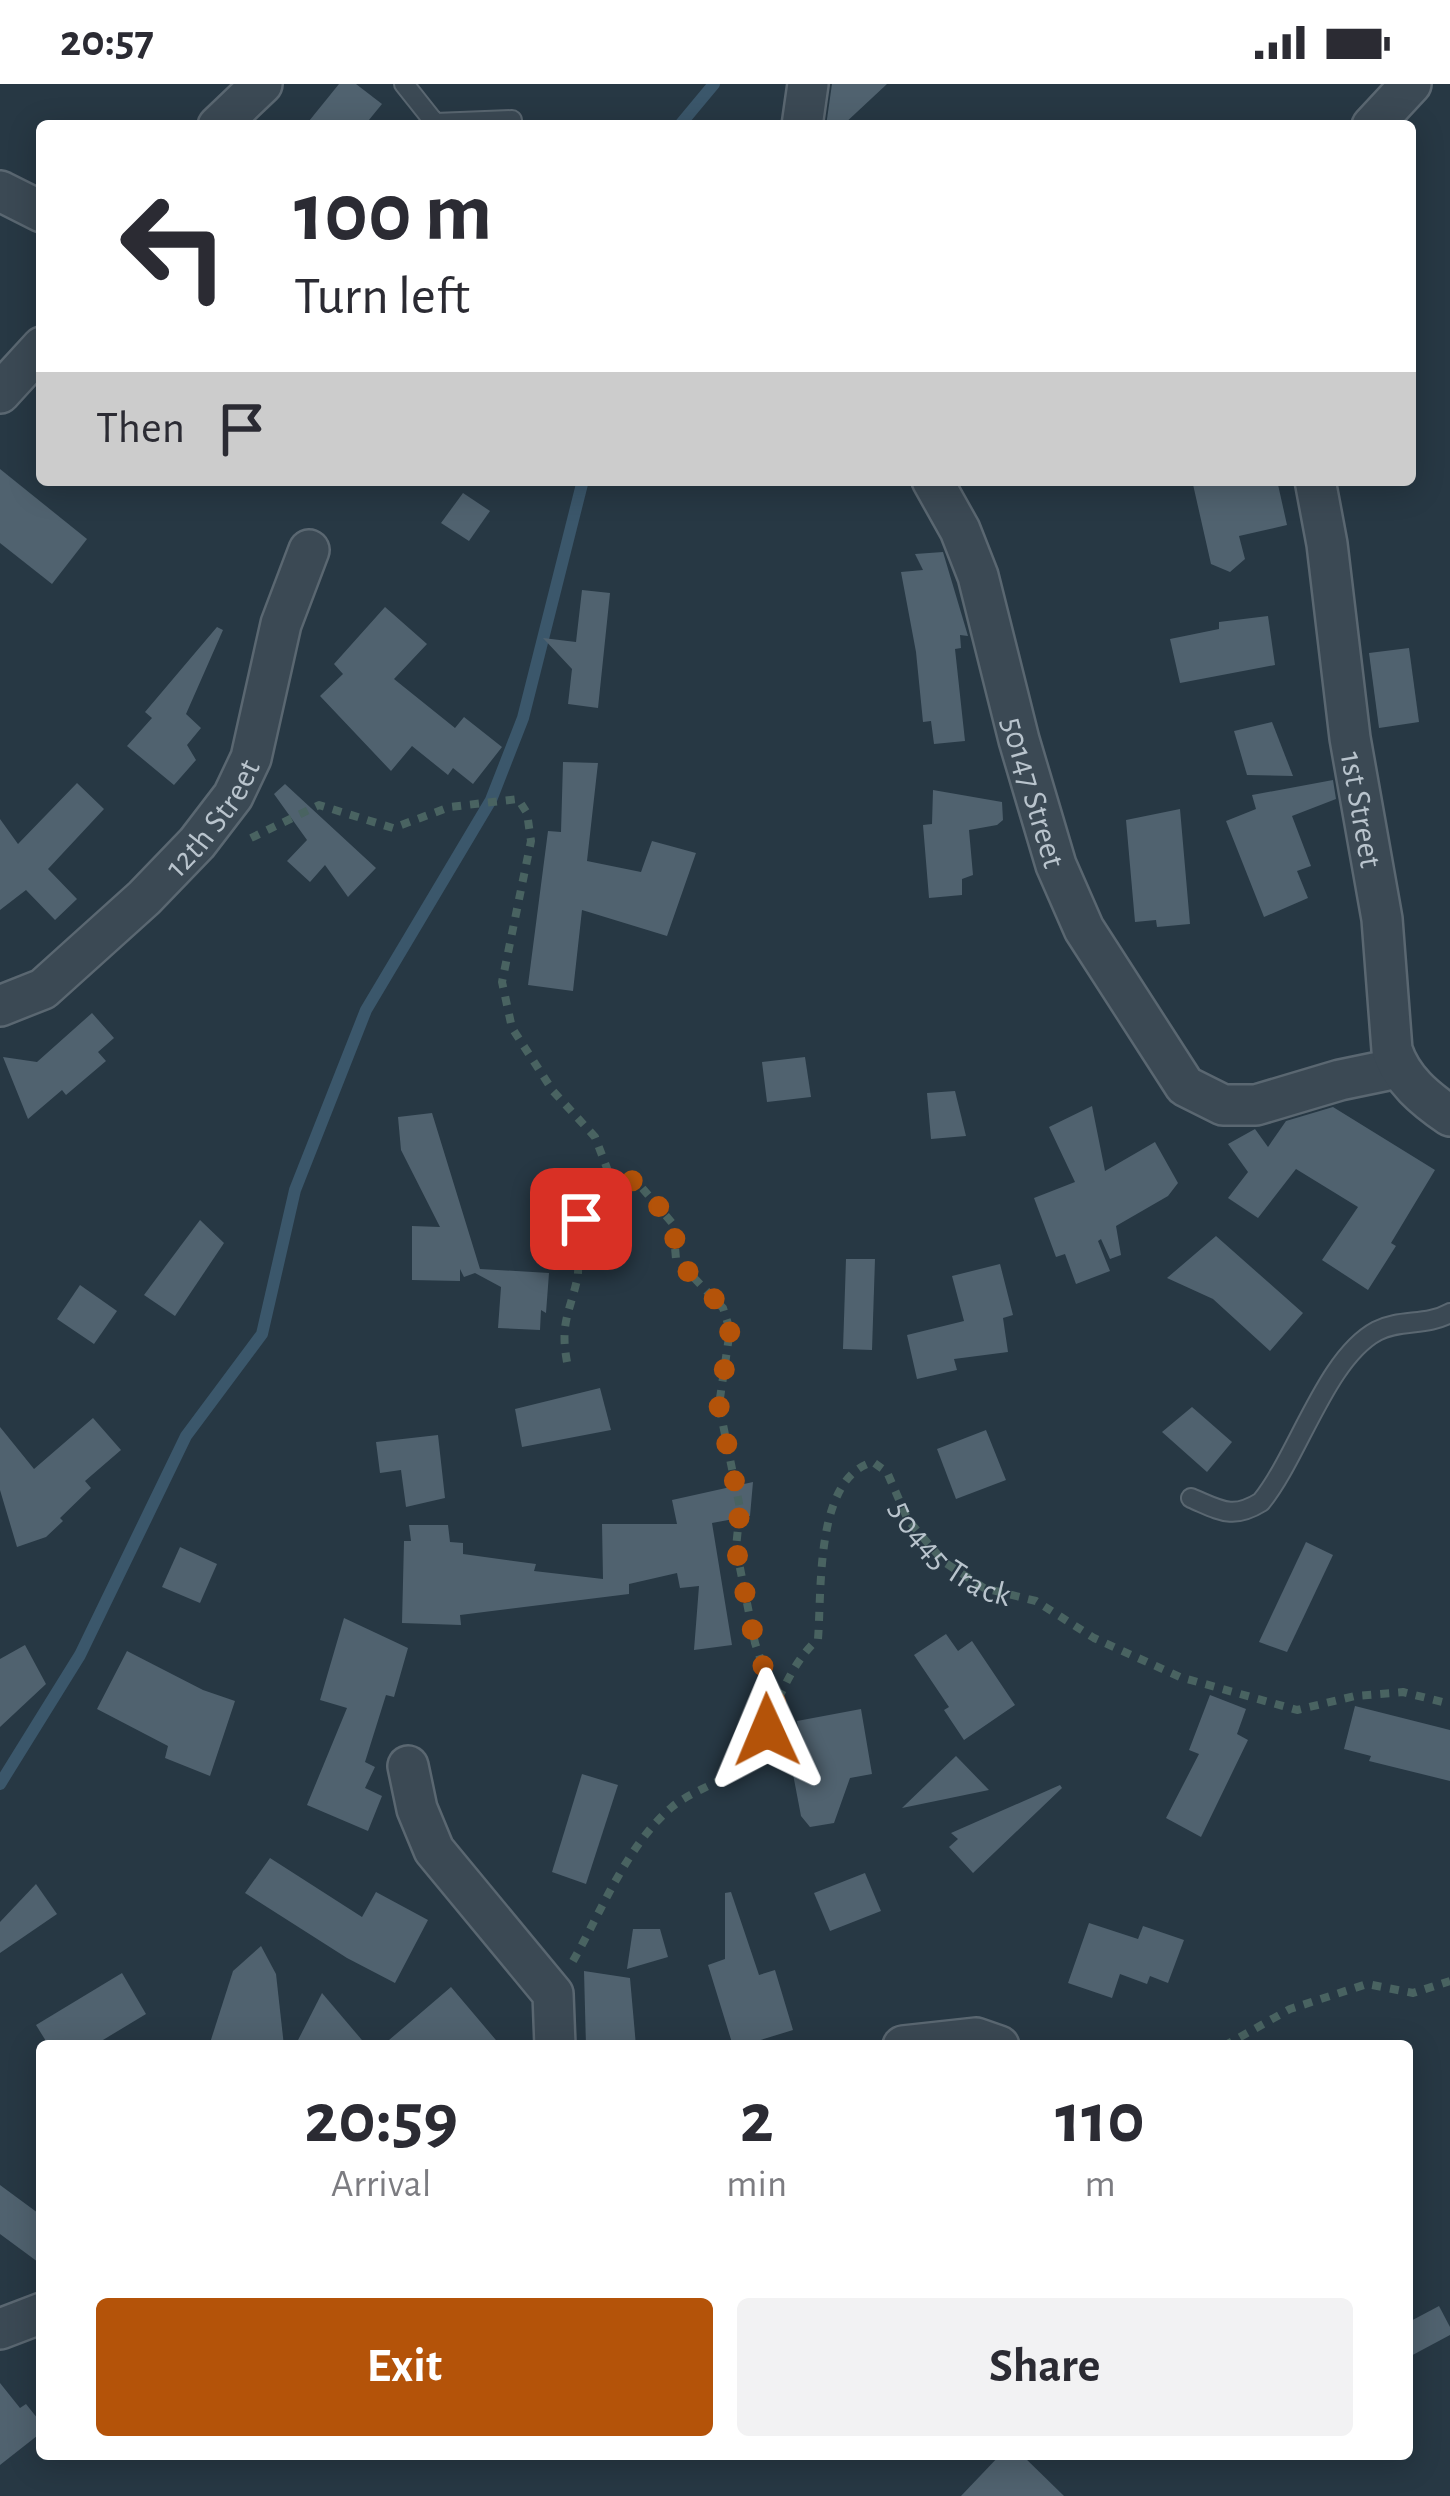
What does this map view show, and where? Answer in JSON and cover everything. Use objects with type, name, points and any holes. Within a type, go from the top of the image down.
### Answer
[{"type":"street","points":[[224,120],[262,84]]},
{"type":"street","points":[[803,120],[808,84]]},
{"type":"street","points":[[1378,120],[1411,84]]},
{"type":"street","points":[[0,190],[36,209]]},
{"type":"street","points":[[0,393],[36,354]]},
{"type":"street","name":"50147 Street","points":[[935,486],[971,555],[1056,865],[1084,929],[1184,1086],[1222,1105],[1256,1105],[1398,1068]]},
{"type":"street","name":"1st Street","points":[[1316,486],[1350,738],[1382,919],[1385,990],[1398,1068]]},
{"type":"street","name":"12th Street","points":[[0,1006],[43,988],[144,898],[197,843],[233,796],[250,758],[281,624],[309,550]]},
{"type":"street","points":[[1398,1068],[1450,1116]]},
{"type":"street","points":[[408,1766],[417,1809],[434,1850],[553,1994],[555,2040]]},
{"type":"street","points":[[0,2329],[36,2315]]},
{"type":"lane","points":[[404,84],[433,120]]},
{"type":"lane","points":[[1190,1498],[1225,1512],[1244,1513],[1261,1502],[1332,1380],[1358,1347],[1377,1331],[1437,1320],[1450,1313]]},
{"type":"path","points":[[197,843],[231,846],[319,805],[393,828],[450,807],[518,800],[527,813],[530,841],[502,982],[512,1028],[553,1091],[596,1137],[610,1175]]},
{"type":"path","points":[[567,1362],[562,1334],[578,1280],[576,1245],[581,1219],[610,1175]]},
{"type":"path","points":[[610,1175],[637,1182],[674,1224],[676,1259],[723,1308],[730,1330],[719,1406],[740,1508],[736,1548],[755,1643],[777,1706]]},
{"type":"path","name":"50445 Track","points":[[553,1994],[644,1840],[670,1809],[700,1786],[738,1769],[767,1730],[804,1652],[818,1639],[832,1499],[858,1466],[873,1462],[887,1472],[908,1520],[944,1562],[984,1588],[1036,1601],[1094,1638],[1180,1677],[1298,1711],[1355,1696],[1403,1692],[1450,1704]]},
{"type":"path","points":[[1235,2040],[1290,2009],[1367,1984],[1413,1993],[1450,1981]]},
{"type":"building","points":[[339,84],[356,84],[382,104],[369,120],[310,120]]},
{"type":"building","points":[[832,84],[887,84],[848,120],[827,120]]},
{"type":"building","points":[[0,469],[87,539],[52,584],[0,543]]},
{"type":"building","points":[[1193,486],[1278,486],[1287,525],[1239,536],[1245,559],[1230,572],[1211,564]]},
{"type":"building","points":[[463,493],[490,511],[469,541],[441,523]]},
{"type":"building","points":[[943,552],[968,636],[960,635],[961,648],[955,649],[965,741],[934,744],[931,721],[923,722],[901,572],[923,570],[915,554]]},
{"type":"building","points":[[582,590],[610,593],[598,708],[568,704],[572,669],[543,638],[576,642]]},
{"type":"building","points":[[385,607],[427,644],[394,679],[455,728],[464,717],[502,747],[473,784],[453,768],[448,775],[412,746],[391,771],[320,696],[343,674],[334,664]]},
{"type":"building","points":[[1268,616],[1275,665],[1180,683],[1170,639],[1219,629],[1219,622]]},
{"type":"building","points":[[217,627],[223,630],[186,714],[201,728],[187,745],[196,760],[174,785],[127,746],[152,718],[145,712]]},
{"type":"building","points":[[1409,648],[1419,722],[1379,728],[1369,653]]},
{"type":"building","points":[[1272,722],[1293,776],[1247,775],[1234,731]]},
{"type":"building","points":[[563,762],[598,763],[587,861],[641,872],[652,841],[696,853],[667,936],[582,910],[573,991],[528,985],[548,831],[561,832]]},
{"type":"building","points":[[1333,780],[1336,799],[1292,816],[1311,866],[1297,871],[1308,898],[1264,917],[1226,821],[1256,809],[1252,795]]},
{"type":"building","points":[[77,783],[104,809],[48,869],[77,899],[55,920],[26,890],[0,910],[0,819],[18,844]]},
{"type":"building","points":[[285,784],[376,868],[348,897],[325,865],[310,882],[287,861],[307,840],[274,794]]},
{"type":"building","points":[[933,790],[1002,802],[1003,820],[969,830],[973,875],[962,879],[962,895],[929,898],[923,825],[932,824]]},
{"type":"building","points":[[1180,809],[1190,924],[1157,927],[1156,920],[1135,922],[1126,820]]},
{"type":"building","points":[[92,1013],[114,1038],[98,1052],[106,1061],[28,1119],[3,1057],[37,1062]]},
{"type":"building","points":[[805,1057],[811,1097],[767,1102],[762,1062]]},
{"type":"building","points":[[955,1091],[966,1136],[931,1139],[927,1093]]},
{"type":"building","points":[[1092,1106],[1105,1171],[1155,1142],[1178,1183],[1168,1196],[1116,1226],[1121,1255],[1110,1259],[1101,1239],[1098,1241],[1110,1271],[1076,1284],[1065,1254],[1056,1257],[1034,1198],[1075,1182],[1049,1127]]},
{"type":"building","points":[[1333,1107],[1435,1170],[1368,1290],[1322,1260],[1358,1207],[1296,1169],[1258,1218],[1228,1198],[1248,1172],[1228,1144],[1255,1129],[1268,1147],[1286,1121]]},
{"type":"building","points":[[432,1113],[480,1269],[549,1273],[540,1330],[498,1328],[501,1287],[475,1273],[464,1277],[460,1269],[460,1281],[412,1280],[412,1226],[440,1227],[401,1150],[398,1117]]},
{"type":"building","points":[[200,1220],[224,1243],[175,1316],[144,1295]]},
{"type":"building","points":[[1216,1236],[1303,1313],[1270,1351],[1213,1299],[1167,1278]]},
{"type":"building","points":[[846,1259],[875,1259],[872,1350],[843,1349]]},
{"type":"building","points":[[1000,1264],[1013,1315],[1003,1318],[1008,1352],[954,1359],[957,1370],[917,1379],[907,1335],[964,1321],[952,1276]]},
{"type":"building","points":[[80,1285],[117,1311],[94,1344],[57,1319]]},
{"type":"building","points":[[600,1388],[611,1430],[522,1447],[515,1409]]},
{"type":"building","points":[[1192,1407],[1232,1442],[1207,1472],[1162,1432]]},
{"type":"building","points":[[93,1418],[121,1450],[85,1481],[91,1488],[46,1537],[17,1547],[0,1490],[0,1427],[34,1469]]},
{"type":"building","points":[[986,1430],[1006,1480],[956,1499],[937,1449]]},
{"type":"building","points":[[438,1435],[445,1498],[406,1507],[401,1470],[380,1473],[376,1442]]},
{"type":"building","points":[[753,1482],[750,1516],[712,1523],[732,1645],[694,1650],[699,1586],[680,1588],[677,1573],[629,1584],[629,1594],[460,1615],[461,1625],[402,1623],[404,1541],[411,1541],[409,1525],[448,1525],[450,1542],[463,1543],[463,1554],[536,1564],[534,1571],[603,1579],[602,1524],[677,1524],[672,1500]]},
{"type":"building","points":[[1306,1542],[1333,1555],[1287,1652],[1259,1642]]},
{"type":"building","points":[[180,1547],[217,1564],[200,1603],[162,1587]]},
{"type":"building","points":[[344,1618],[408,1648],[394,1697],[386,1695],[365,1762],[375,1767],[365,1788],[382,1796],[368,1831],[307,1805],[347,1708],[320,1700]]},
{"type":"building","points":[[946,1634],[958,1651],[972,1641],[1015,1705],[964,1740],[944,1710],[949,1707],[914,1655]]},
{"type":"building","points":[[25,1645],[46,1684],[0,1727],[0,1659]]},
{"type":"building","points":[[127,1651],[235,1701],[210,1776],[165,1758],[168,1746],[97,1709]]},
{"type":"building","points":[[1210,1695],[1246,1709],[1237,1734],[1248,1740],[1201,1837],[1166,1818],[1199,1754],[1189,1750]]},
{"type":"building","points":[[1355,1706],[1450,1730],[1450,1781],[1369,1761],[1371,1756],[1344,1749]]},
{"type":"building","points":[[861,1709],[872,1774],[850,1778],[834,1823],[810,1827],[801,1816],[793,1774],[804,1773],[797,1721]]},
{"type":"building","points":[[956,1756],[989,1790],[902,1808]]},
{"type":"building","points":[[582,1774],[618,1785],[586,1884],[552,1872]]},
{"type":"building","points":[[1060,1785],[973,1873],[949,1847],[958,1839],[951,1833]]},
{"type":"building","points":[[270,1858],[362,1917],[376,1892],[428,1920],[395,1983],[245,1893]]},
{"type":"building","points":[[865,1873],[881,1911],[830,1931],[814,1893]]},
{"type":"building","points":[[36,1884],[57,1914],[0,1953],[0,1922]]},
{"type":"building","points":[[731,1892],[759,1975],[775,1970],[793,2030],[760,2040],[731,2040],[708,1965],[725,1959],[725,1893]]},
{"type":"building","points":[[1089,1923],[1138,1939],[1143,1926],[1184,1940],[1168,1983],[1150,1976],[1147,1984],[1120,1974],[1112,1998],[1068,1983]]},
{"type":"building","points":[[633,1929],[660,1929],[668,1957],[627,1969]]},
{"type":"building","points":[[261,1946],[276,1974],[283,2040],[211,2040],[233,1971]]},
{"type":"building","points":[[584,1971],[630,1978],[635,2040],[586,2040]]},
{"type":"building","points":[[122,1973],[146,2014],[103,2040],[45,2040],[36,2025]]},
{"type":"building","points":[[451,1987],[496,2040],[389,2040]]},
{"type":"building","points":[[322,1993],[362,2040],[298,2040]]},
{"type":"building","points":[[0,2185],[36,2212],[36,2261],[0,2234]]},
{"type":"building","points":[[1439,2306],[1450,2335],[1413,2355],[1413,2320]]},
{"type":"building","points":[[0,2383],[20,2408],[26,2404],[36,2416],[36,2437],[0,2465]]},
{"type":"building","points":[[995,2460],[1027,2460],[1064,2496],[961,2496]]},
{"type":"waterway","points":[[684,120],[714,84]]},
{"type":"waterway","points":[[0,1784],[80,1655],[186,1436],[262,1334],[295,1190],[366,1010],[491,800],[523,718],[581,486]]},
{"type":"route","points":[[581,1219],[610,1175],[637,1182],[674,1224],[676,1259],[723,1308],[730,1330],[719,1406],[740,1508],[736,1548],[743,1588],[755,1643],[777,1706],[767,1730]]}]
